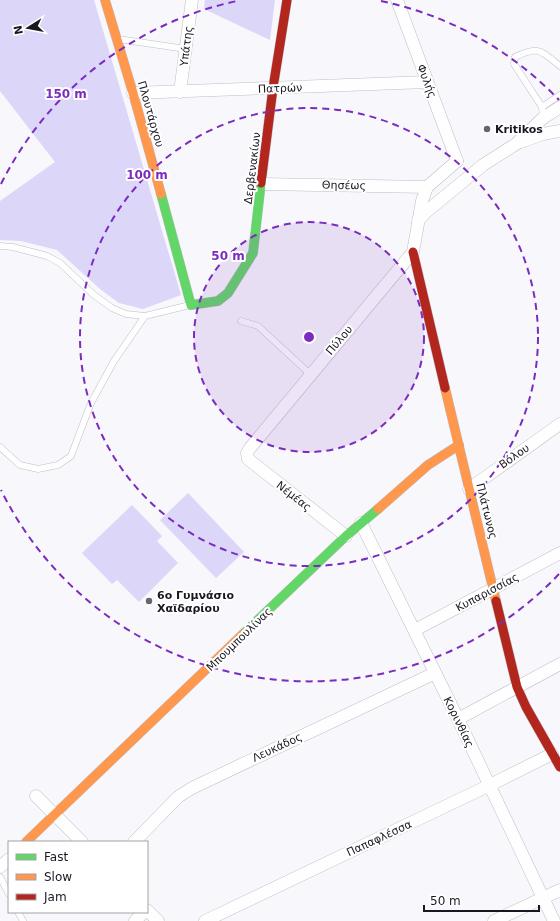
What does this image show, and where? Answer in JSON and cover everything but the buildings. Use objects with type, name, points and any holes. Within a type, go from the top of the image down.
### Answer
[{"type":"street","name":"Πλουτάρχου","points":[[105,0],[133,93],[191,305]]},
{"type":"street","name":"Υπάτης","points":[[180,92],[192,0]]},
{"type":"street","name":"Δερβενακίων","points":[[191,305],[218,301],[228,293],[253,253],[273,88],[287,0]]},
{"type":"street","name":"Φυλής","points":[[397,0],[458,161]]},
{"type":"street","name":"Πατρών","points":[[133,93],[427,82]]},
{"type":"street","points":[[516,144],[543,113],[560,107]]},
{"type":"street","points":[[418,221],[426,212],[483,165],[516,144],[542,134],[560,131]]},
{"type":"street","points":[[413,252],[422,201],[427,187],[458,161],[483,165]]},
{"type":"street","name":"Θησέως","points":[[262,184],[427,187]]},
{"type":"street","name":"Πύλου","points":[[247,453],[310,374],[413,252]]},
{"type":"street","name":"Πλάτωνος","points":[[413,252],[517,687],[526,707],[560,767]]},
{"type":"street","name":"Βόλου","points":[[469,488],[560,424]]},
{"type":"street","name":"Μπουμπουλίνας","points":[[27,841],[346,536],[428,465],[459,445]]},
{"type":"street","name":"Νέμέας","points":[[247,453],[248,459],[346,536]]},
{"type":"street","name":"Κορινθίας","points":[[361,523],[458,718],[554,921]]},
{"type":"street","name":"Κυπαρισσίας","points":[[415,630],[560,553]]},
{"type":"street","points":[[458,718],[560,664]]},
{"type":"street","name":"Λευκάδος","points":[[135,841],[178,798],[192,788],[435,673]]},
{"type":"street","name":"Παπαφλέσσα","points":[[205,921],[552,754]]},
{"type":"street","points":[[36,796],[81,841]]},
{"type":"street","points":[[0,867],[8,859]]},
{"type":"street","points":[[494,921],[560,890]]},
{"type":"street","points":[[148,911],[158,921]]},
{"type":"street","points":[[135,921],[143,913]]},
{"type":"lane","points":[[117,39],[186,49]]},
{"type":"lane","points":[[560,66],[539,50],[526,51],[515,57],[514,64],[543,113],[560,95]]},
{"type":"lane","points":[[0,246],[12,247],[47,256],[60,263],[94,295],[112,308],[126,314],[145,316],[191,305]]},
{"type":"lane","points":[[0,448],[20,465],[38,469],[58,465],[72,456],[91,403],[114,361],[145,316]]},
{"type":"lane","points":[[241,321],[258,326],[310,374]]},
{"type":"lane","points":[[0,877],[8,892]]},
{"type":"shaded area","points":[[0,0],[94,0],[181,295],[143,309],[119,303],[100,289],[57,250],[21,241],[0,240],[0,201],[55,162],[0,91]]},
{"type":"shaded area","points":[[205,0],[275,0],[270,40],[204,9]]},
{"type":"shaded area","points":[[188,493],[244,552],[216,578],[160,520]]},
{"type":"shaded area","points":[[132,505],[162,536],[157,541],[178,563],[139,602],[117,580],[112,584],[82,553]]},
{"type":"traffic: fast","points":[[161,194],[191,305],[218,301],[228,293],[253,253],[261,183]]},
{"type":"traffic: fast","points":[[243,634],[346,536],[378,509]]},
{"type":"traffic: slow","points":[[105,0],[161,194]]},
{"type":"traffic: slow","points":[[445,388],[496,601]]},
{"type":"traffic: slow","points":[[378,509],[428,465],[459,445]]},
{"type":"traffic: slow","points":[[27,841],[243,634]]},
{"type":"traffic: jam","points":[[261,183],[273,88],[287,0]]},
{"type":"traffic: jam","points":[[413,252],[445,388]]},
{"type":"traffic: jam","points":[[496,601],[517,687],[526,707],[560,767]]},
{"type":"place","name":"Kritikos","points":[[487,129]]},
{"type":"place","name":"6ο Γυμνάσιο Χαϊδαρίου","points":[[149,601]]}]
